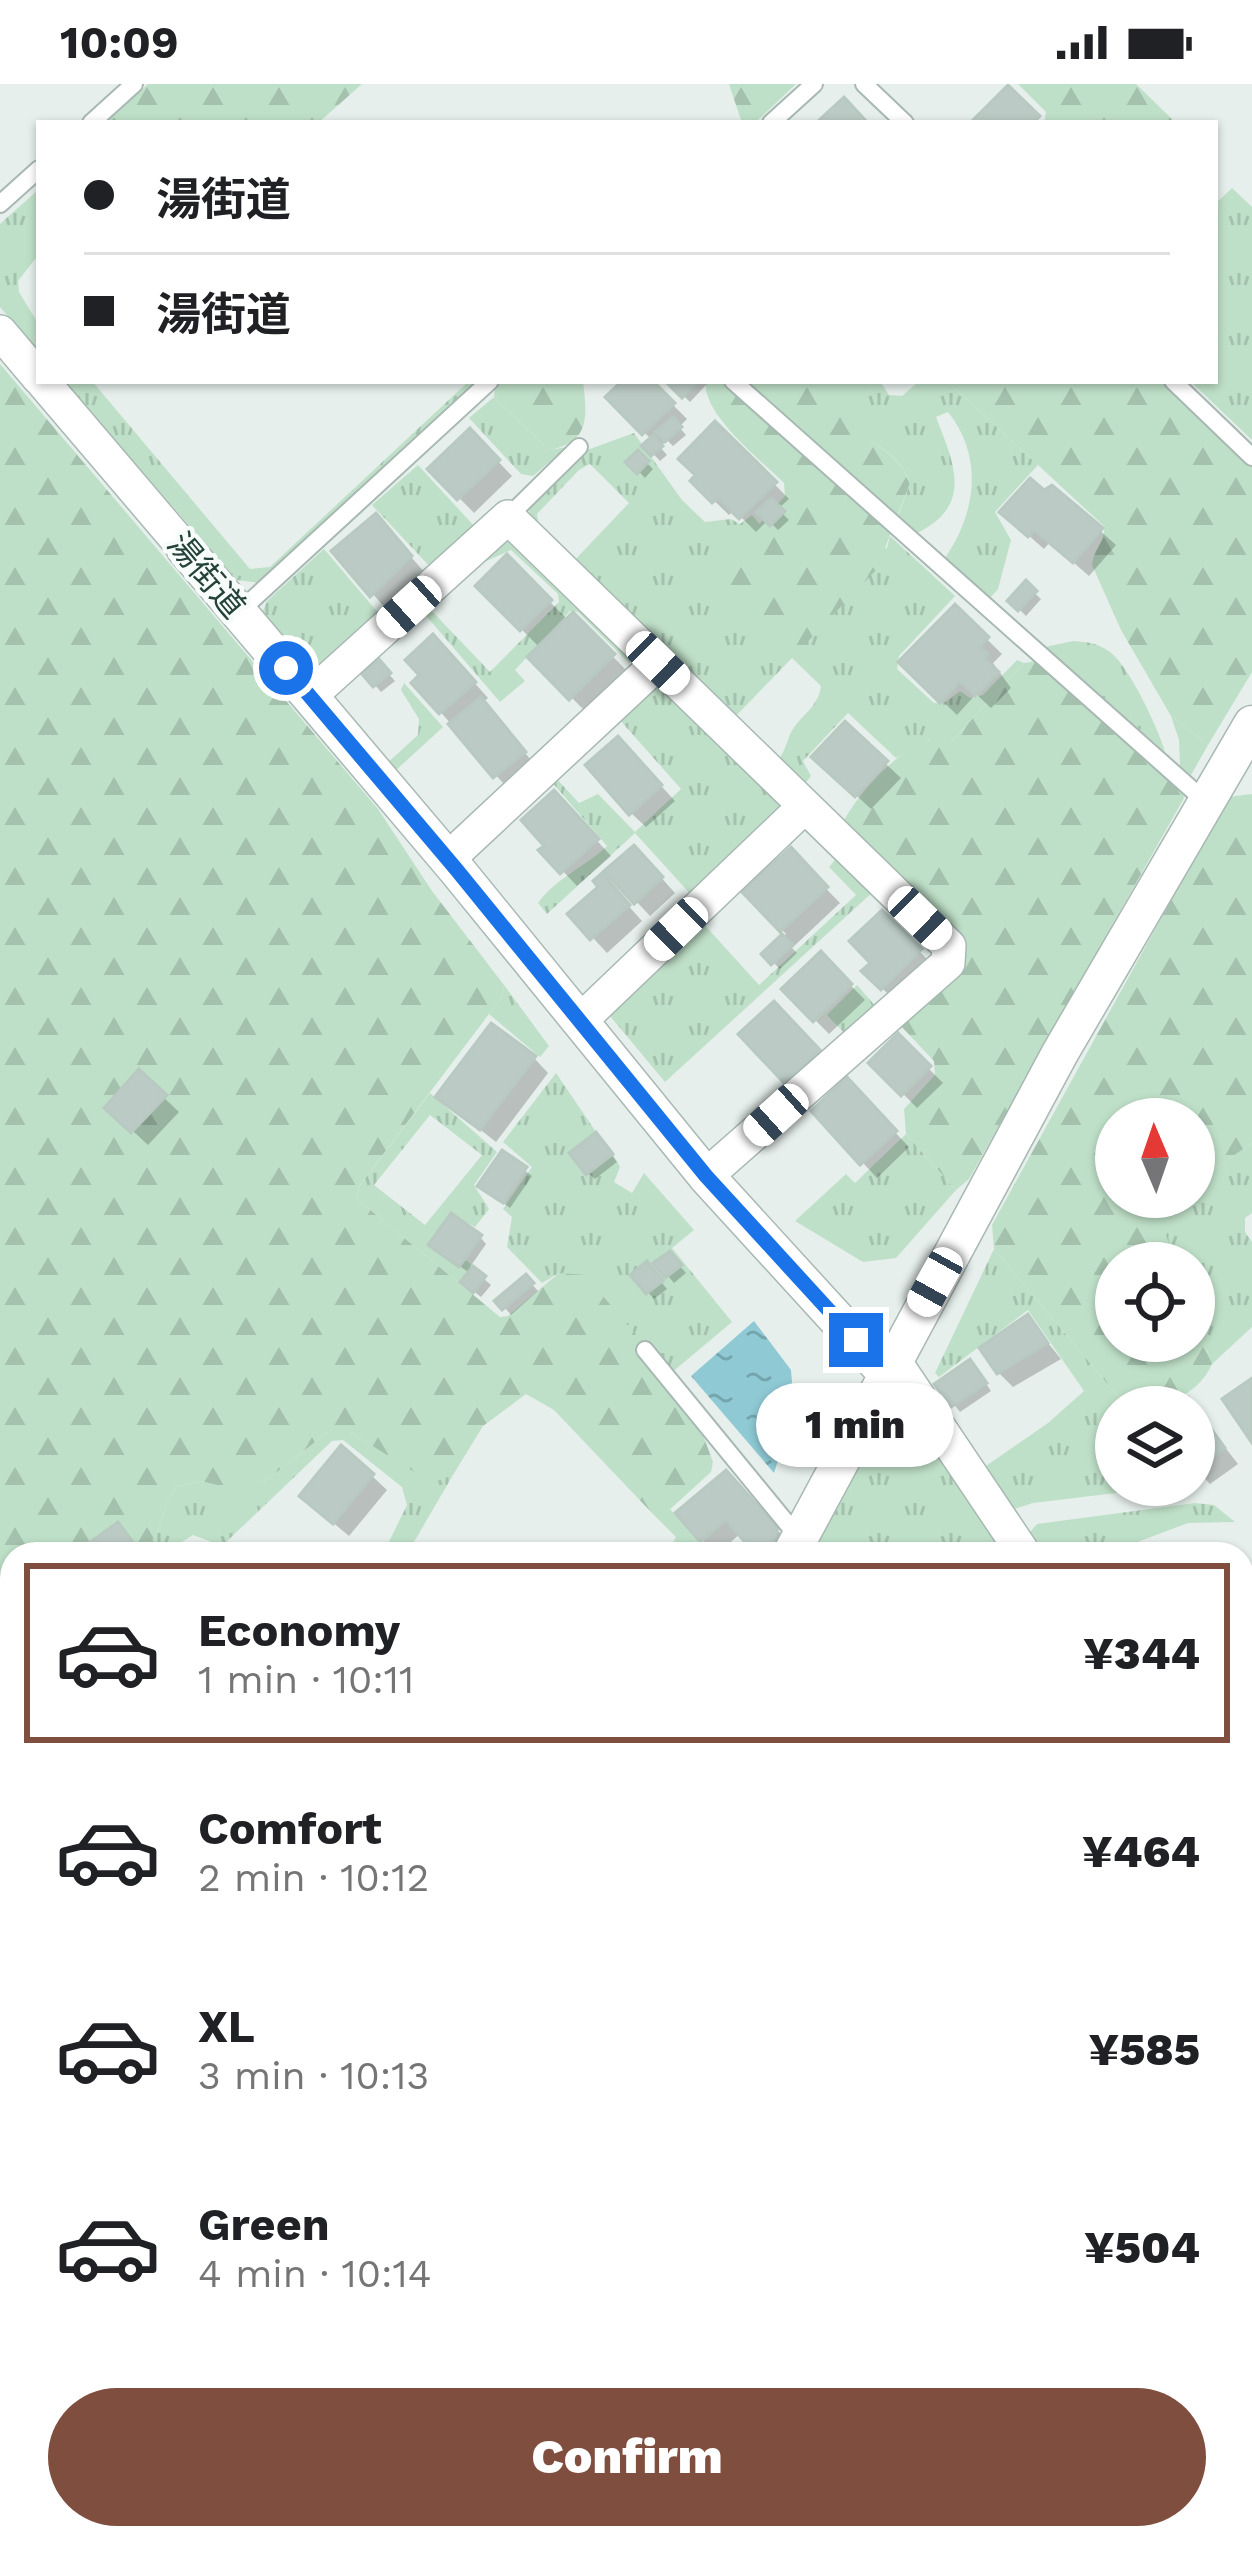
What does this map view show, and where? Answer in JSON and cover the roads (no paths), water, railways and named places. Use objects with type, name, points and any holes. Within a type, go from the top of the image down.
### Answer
[{"type":"street","name":"湯街道","points":[[0,332],[36,375]]},
{"type":"street","name":"湯街道","points":[[43,384],[448,859],[706,1176],[890,1366]]},
{"type":"street","points":[[310,696],[508,517],[949,946],[948,963],[706,1176]]},
{"type":"street","points":[[448,859],[658,663]]},
{"type":"street","points":[[797,1542],[1060,1053],[1252,724]]},
{"type":"street","points":[[580,1021],[805,806]]},
{"type":"street","points":[[890,1366],[1015,1542]]},
{"type":"lane","points":[[94,120],[134,84]]},
{"type":"lane","points":[[774,120],[814,84]]},
{"type":"lane","points":[[864,84],[901,120]]},
{"type":"lane","points":[[0,204],[36,172]]},
{"type":"lane","points":[[239,612],[487,384]]},
{"type":"lane","points":[[736,384],[1206,802]]},
{"type":"lane","points":[[1176,384],[1252,458]]},
{"type":"lane","points":[[508,517],[579,447]]},
{"type":"lane","points":[[645,1350],[792,1542]]},
{"type":"water","points":[[754,1321],[791,1370],[794,1409],[774,1473],[691,1376]]}]
